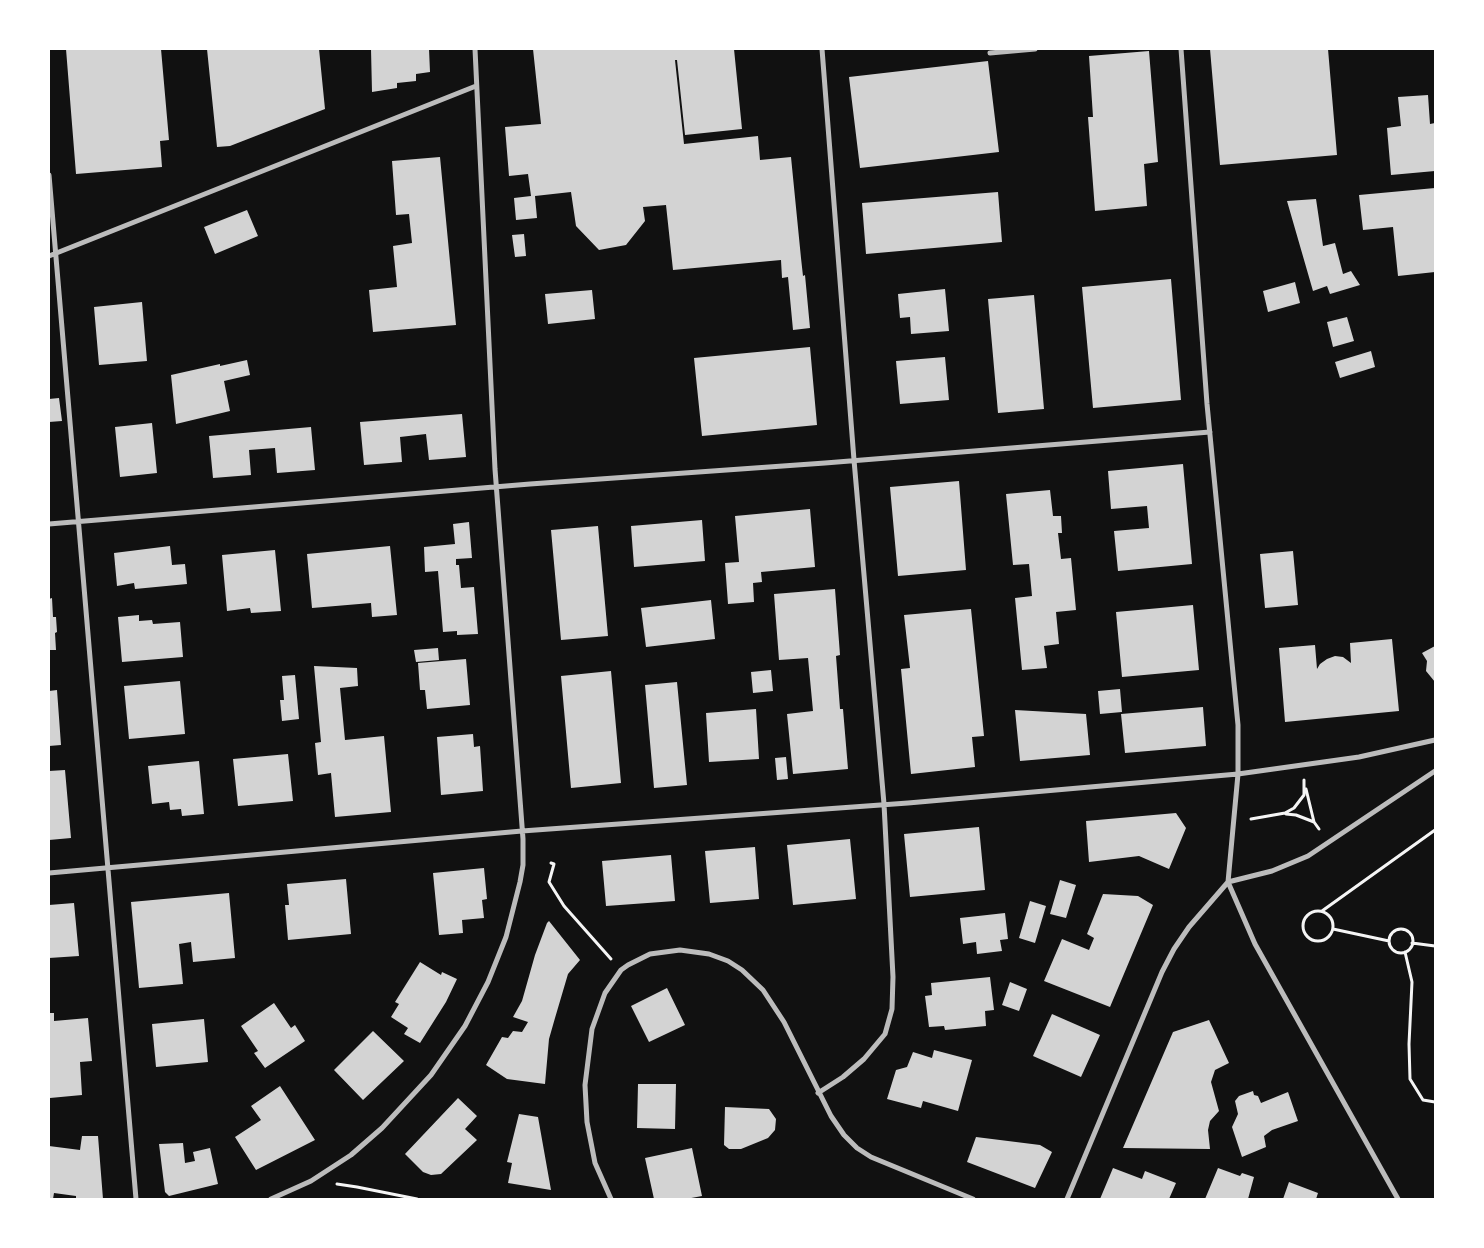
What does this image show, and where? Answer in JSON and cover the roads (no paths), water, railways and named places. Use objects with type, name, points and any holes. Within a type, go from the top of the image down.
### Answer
[{"type":"street","points":[[271,1199],[311,1181],[351,1156],[382,1128],[431,1075],[465,1026],[488,982],[510,922],[523,865],[497,487],[474,49]]},
{"type":"street","points":[[818,1093],[843,1077],[869,1054],[885,1034],[891,1019],[894,977],[884,804],[854,460],[822,49]]},
{"type":"street","points":[[990,53],[1035,49]]},
{"type":"street","points":[[1181,49],[1210,432],[1238,725],[1238,774],[1228,882],[1255,944],[1398,1199]]},
{"type":"street","points":[[49,256],[476,86]]},
{"type":"street","points":[[49,175],[136,1199]]},
{"type":"street","points":[[49,524],[1210,432]]},
{"type":"street","points":[[49,872],[522,831],[884,804],[1238,774],[1378,754],[1435,740]]},
{"type":"street","points":[[1067,1199],[1162,972],[1174,949],[1189,927],[1228,882],[1286,866],[1308,856],[1435,771]]},
{"type":"street","points":[[611,1199],[595,1163],[589,1136],[586,1109],[587,1059],[592,1029],[604,993],[621,970],[639,959],[662,951],[691,951],[718,957],[742,970],[771,1000],[794,1042],[818,1093],[850,1142],[864,1153],[973,1199]]}]
